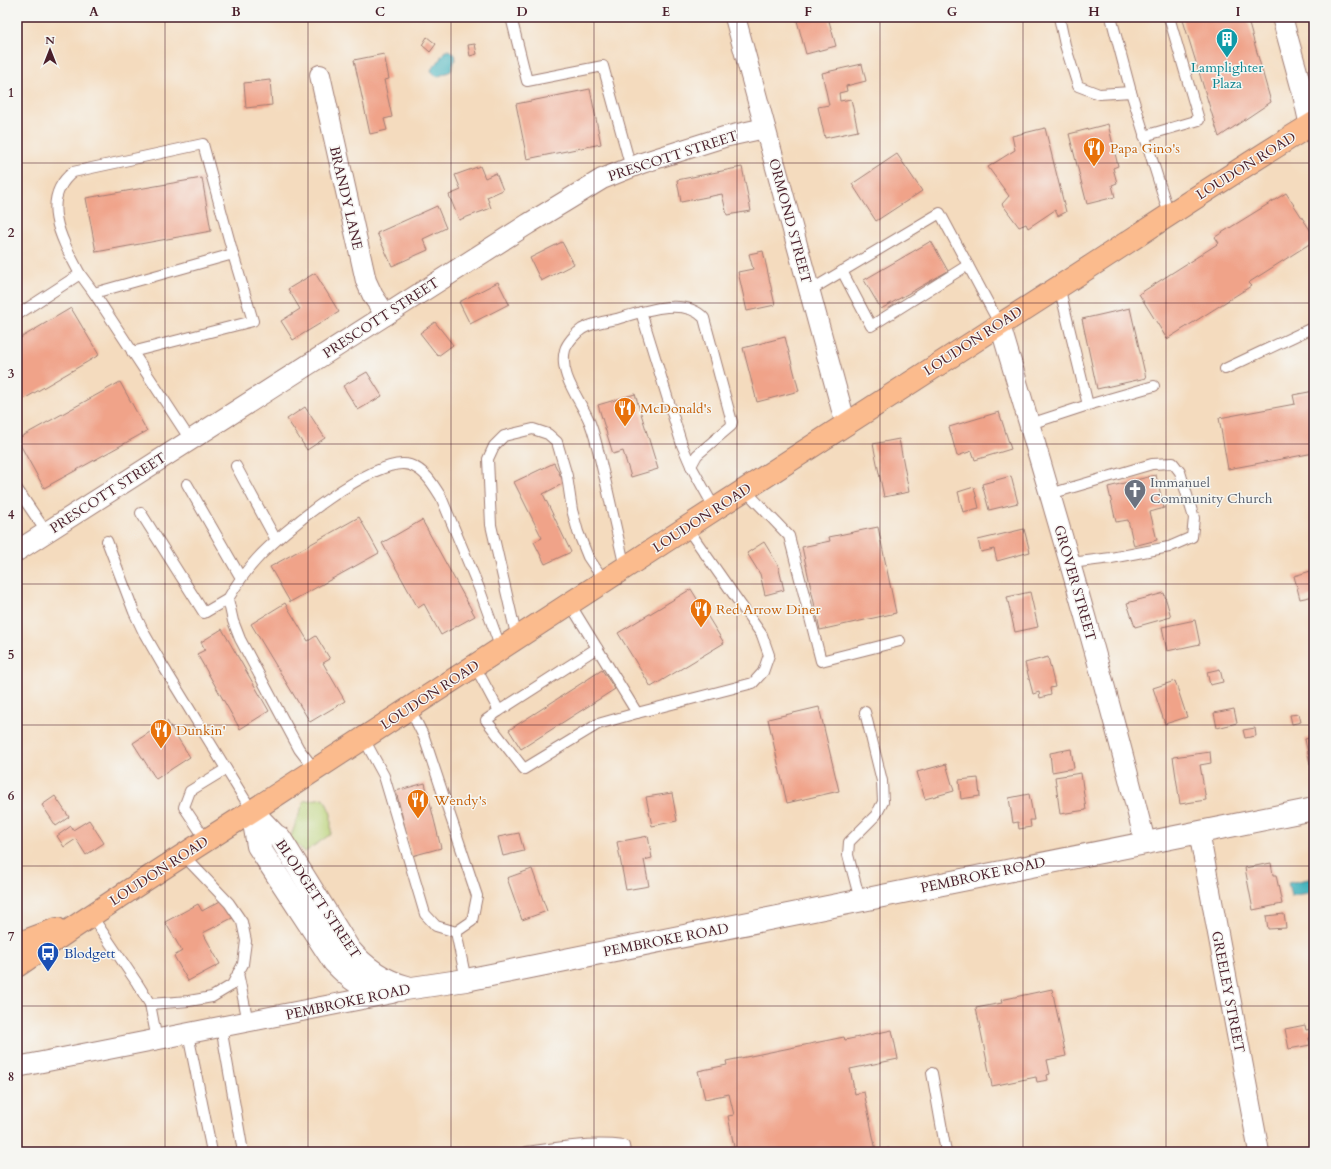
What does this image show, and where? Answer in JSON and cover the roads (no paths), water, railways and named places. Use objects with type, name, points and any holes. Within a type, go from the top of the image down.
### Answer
[{"type":"main road","name":"LOUDON ROAD","points":[[17,966],[91,915],[364,739],[846,425],[887,396],[1000,325],[1169,214],[1313,131]]},
{"type":"main road","name":"LOUDON ROAD","points":[[17,944],[91,915]]},
{"type":"street","name":"ORMOND STREET","points":[[735,17],[846,425]]},
{"type":"street","points":[[1282,17],[1313,131]]},
{"type":"street","name":"BRANDY LANE","points":[[320,75],[366,281],[373,296],[386,315]]},
{"type":"street","name":"PRESCOTT STREET","points":[[17,551],[561,203],[602,179],[724,137],[765,128]]},
{"type":"street","name":"GROVER STREET","points":[[1000,325],[1071,563],[1127,768],[1145,842]]},
{"type":"street","name":"PEMBROKE ROAD","points":[[17,1067],[221,1028],[412,989],[466,980],[1314,809]]},
{"type":"street","name":"BLODGETT STREET","points":[[252,811],[258,846],[337,948],[357,959],[372,971],[387,980],[412,989]]},
{"type":"street","name":"GREELEY STREET","points":[[1199,832],[1258,1152]]},
{"type":"lane","points":[[1059,17],[1078,86],[1099,94],[1131,92]]},
{"type":"lane","points":[[1111,17],[1131,92],[1169,214]]},
{"type":"lane","points":[[1144,136],[1199,120],[1169,17]]},
{"type":"lane","points":[[512,21],[527,81],[602,66],[631,168]]},
{"type":"lane","points":[[132,352],[254,321],[233,254],[203,144],[73,172],[60,186],[56,196],[55,208],[57,225],[64,243],[80,274],[94,293],[132,352],[191,440]]},
{"type":"lane","points":[[809,291],[940,213],[1000,325]]},
{"type":"lane","points":[[94,293],[233,254]]},
{"type":"lane","points":[[842,271],[871,326],[968,265]]},
{"type":"lane","points":[[17,315],[80,274]]},
{"type":"lane","points":[[1059,286],[1088,405]]},
{"type":"lane","points":[[625,568],[590,423],[566,376],[564,362],[565,350],[572,338],[582,329],[652,308],[667,307],[690,309],[699,312],[704,318],[732,422],[731,426],[697,455],[691,466]]},
{"type":"lane","points":[[641,312],[682,445],[691,466],[715,509]]},
{"type":"lane","points":[[1225,369],[1314,327]]},
{"type":"lane","points":[[1030,424],[1154,386]]},
{"type":"lane","points":[[509,644],[491,525],[488,459],[494,446],[504,436],[534,430],[548,434],[558,442],[567,476],[572,510],[578,532],[588,557],[604,582]]},
{"type":"lane","points":[[141,513],[204,613],[228,599],[241,578],[257,559],[276,540],[317,506],[373,472],[394,464],[409,464],[420,470],[433,483],[441,497],[479,588],[509,644]]},
{"type":"lane","points":[[1050,494],[1152,464],[1173,464],[1180,472],[1194,518],[1192,537],[1169,548],[1071,563]]},
{"type":"lane","points":[[236,466],[276,540]]},
{"type":"lane","points":[[187,484],[241,578]]},
{"type":"lane","points":[[17,489],[47,533]]},
{"type":"lane","points":[[745,490],[790,536],[821,661],[900,641]]},
{"type":"lane","points":[[597,648],[486,720],[524,769],[598,724],[752,683],[764,672],[769,655],[762,635],[688,528]]},
{"type":"lane","points":[[107,541],[134,612],[144,633],[252,811]]},
{"type":"lane","points":[[228,599],[233,621],[240,639],[299,749],[315,770]]},
{"type":"lane","points":[[570,604],[637,713]]},
{"type":"lane","points":[[475,666],[499,711]]},
{"type":"lane","points":[[410,709],[424,737],[477,896],[472,921],[456,932]]},
{"type":"lane","points":[[860,900],[848,855],[849,842],[876,815],[883,802],[882,781],[866,712]]},
{"type":"lane","points":[[364,739],[384,776],[425,914],[436,926],[456,932]]},
{"type":"lane","points":[[206,840],[184,807],[190,791],[226,769]]},
{"type":"lane","points":[[150,1004],[189,1001],[212,997],[232,986],[243,964],[246,941],[242,922],[229,903],[183,855]]},
{"type":"lane","points":[[91,915],[150,1004],[157,1040]]},
{"type":"lane","points":[[456,932],[466,980]]},
{"type":"lane","points":[[238,973],[248,1022]]},
{"type":"lane","points":[[221,1028],[243,1152]]},
{"type":"lane","points":[[188,1034],[212,1152]]},
{"type":"lane","points":[[932,1073],[946,1152]]},
{"type":"lane","points":[[527,1152],[608,1144],[624,1146],[624,1152]]},
{"type":"water","points":[[449,50],[456,56],[451,71],[437,77],[431,71],[432,68],[444,52]]},
{"type":"water","points":[[1314,878],[1314,892],[1291,896],[1288,883]]},
{"type":"place","name":"Lamplighter Plaza","points":[[1227,58]]},
{"type":"place","name":"Papa Gino's","points":[[1094,168]]},
{"type":"place","name":"McDonald's","points":[[625,428]]},
{"type":"place","name":"Immanuel Community Church","points":[[1135,510]]},
{"type":"place","name":"Red Arrow Diner","points":[[701,628]]},
{"type":"place","name":"Dunkin'","points":[[161,750]]},
{"type":"place","name":"Wendy's","points":[[418,820]]},
{"type":"place","name":"Blodgett","points":[[48,972]]}]
